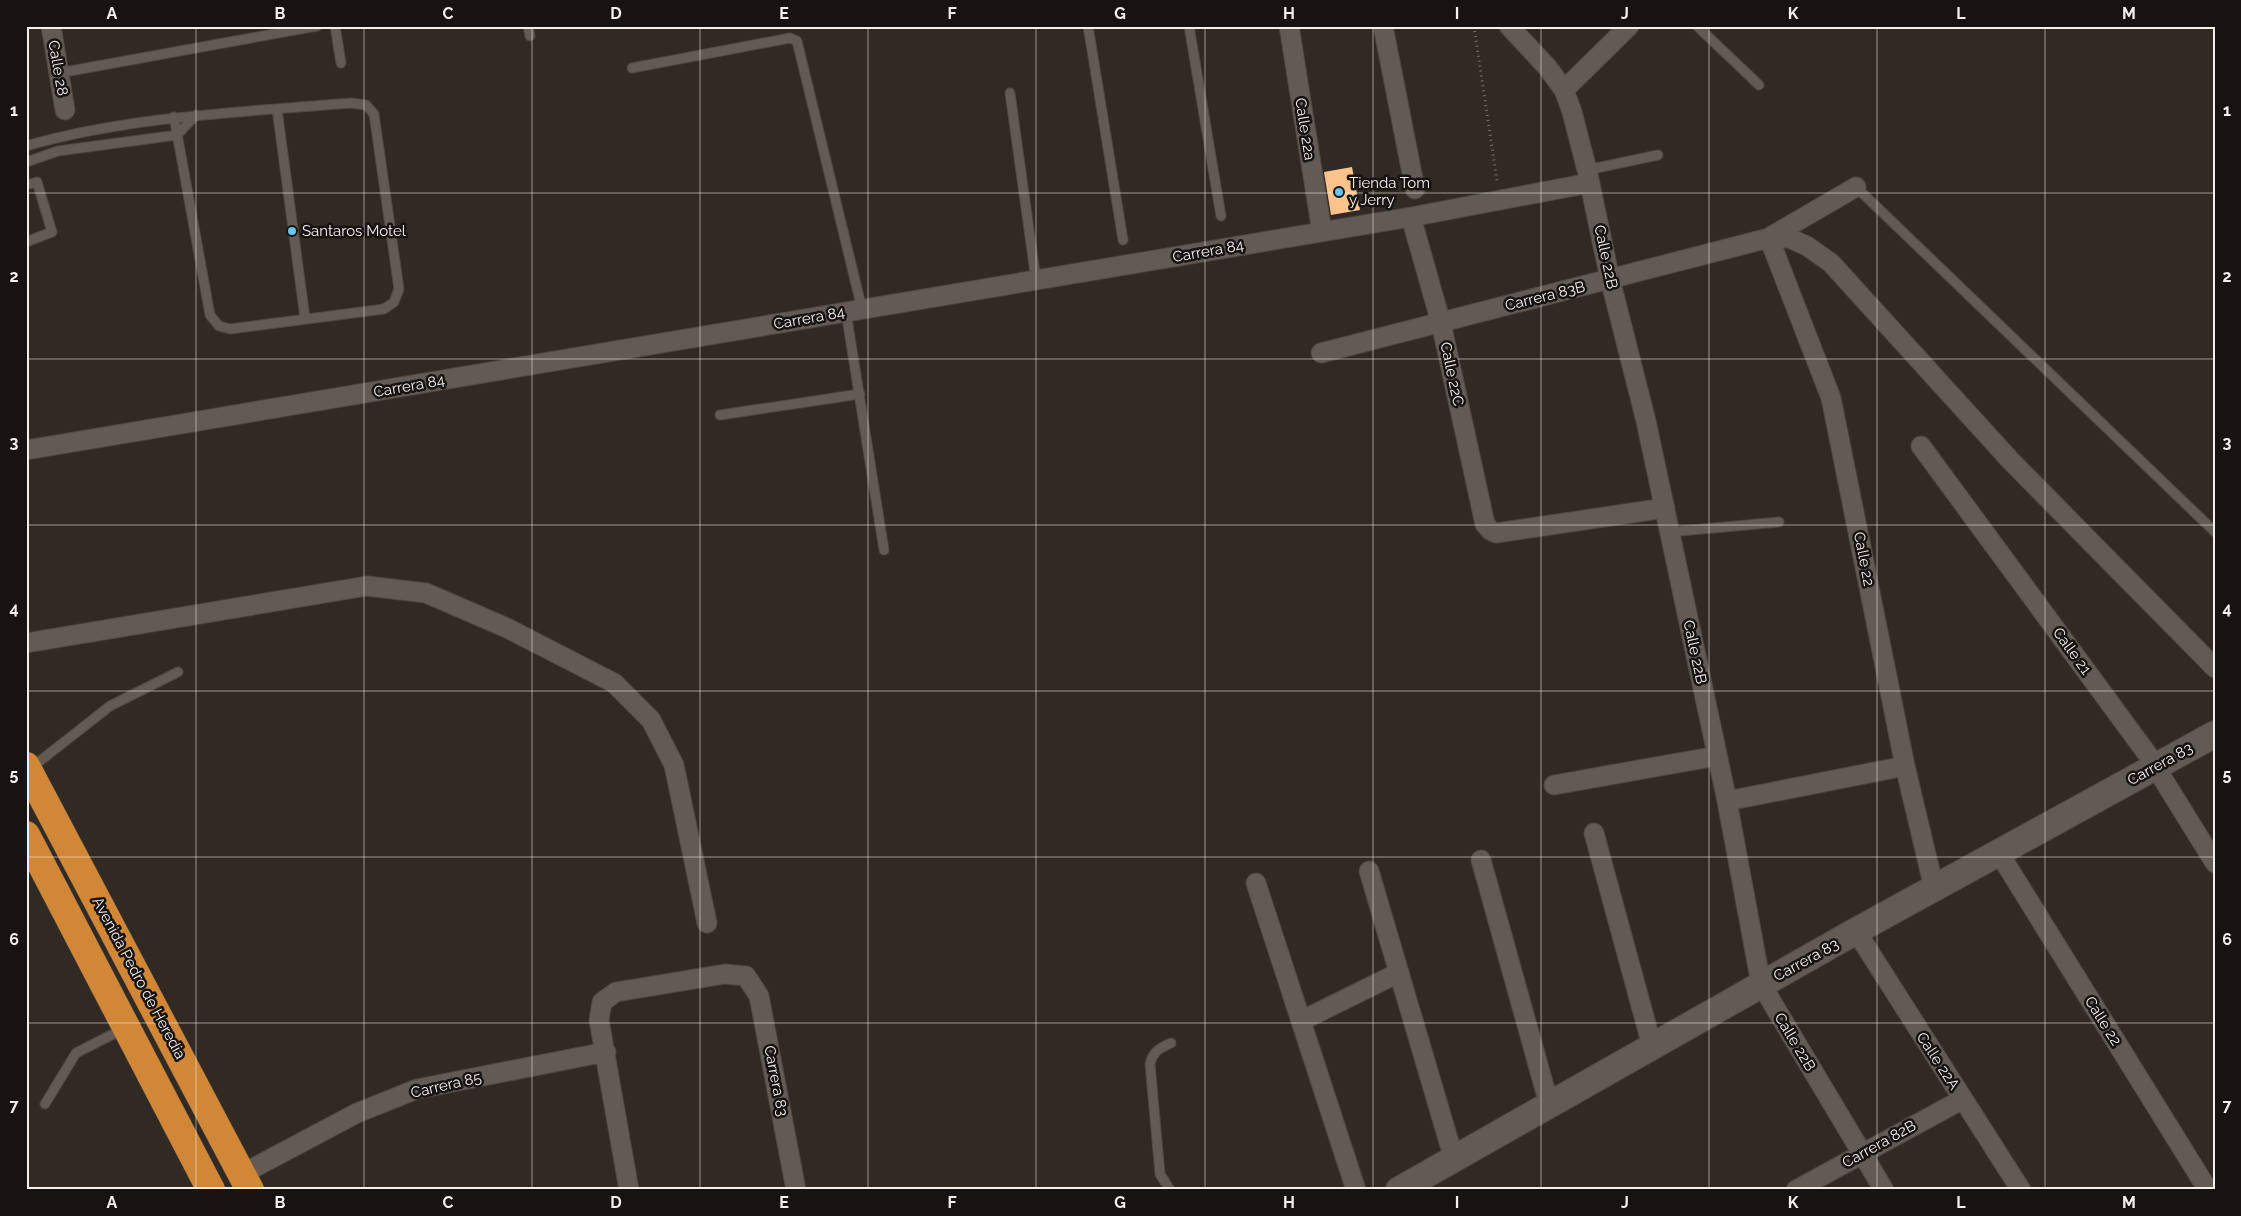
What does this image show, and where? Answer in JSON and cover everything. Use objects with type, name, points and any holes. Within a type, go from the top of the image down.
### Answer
[{"type":"highway","name":"Avenida Pedro de Heredia","points":[[27,769],[246,1182]]},
{"type":"highway","points":[[26,835],[211,1190]]},
{"type":"street","name":"Calle 28","points":[[51,26],[65,110]]},
{"type":"street","name":"Calle 22a","points":[[1288,26],[1322,232]]},
{"type":"street","points":[[1383,26],[1415,189]]},
{"type":"street","points":[[1509,26],[1548,68],[1564,90],[1629,26]]},
{"type":"street","name":"Calle 22B","points":[[1564,90],[1572,112],[1589,177],[1610,279],[1646,420],[1718,756],[1761,984],[1884,1190]]},
{"type":"street","name":"Carrera 84","points":[[26,450],[1411,217],[1500,199],[1589,177]]},
{"type":"street","points":[[1769,238],[1856,187]]},
{"type":"street","name":"Calle 22C","points":[[1411,217],[1441,323],[1485,524],[1490,530],[1496,532],[1664,508]]},
{"type":"street","points":[[1769,238],[1789,238],[1807,246],[1831,263],[2010,460],[2215,668]]},
{"type":"street","name":"Carrera 83B","points":[[1321,353],[1769,238]]},
{"type":"street","name":"Calle 22","points":[[1769,238],[1831,398],[1905,766],[1934,888]]},
{"type":"street","name":"Calle 21","points":[[1921,446],[2156,766],[2215,863]]},
{"type":"street","points":[[27,641],[367,586],[426,593],[434,596],[507,628],[614,683],[651,720],[674,765],[707,923]]},
{"type":"street","name":"Carrera 83","points":[[1399,1190],[1761,984],[2215,734]]},
{"type":"street","points":[[1554,785],[1718,756]]},
{"type":"street","points":[[1727,801],[1905,766]]},
{"type":"street","points":[[1594,834],[1652,1046]]},
{"type":"street","name":"Calle 22","points":[[1999,852],[2208,1190]]},
{"type":"street","points":[[1481,860],[1549,1104]]},
{"type":"street","points":[[1368,871],[1454,1159]]},
{"type":"street","points":[[1256,883],[1356,1190]]},
{"type":"street","name":"Calle 22A","points":[[1856,931],[2021,1190]]},
{"type":"street","points":[[1301,1021],[1398,973]]},
{"type":"street","name":"Carrera 83","points":[[606,1052],[599,1020],[602,1002],[616,992],[725,974],[746,976],[759,996],[796,1190]]},
{"type":"street","points":[[606,1052],[629,1190]]},
{"type":"street","name":"Carrera 85","points":[[246,1182],[357,1113],[417,1089],[606,1052]]},
{"type":"street","name":"Carrera 82B","points":[[1796,1190],[1963,1099]]},
{"type":"lane","points":[[59,73],[317,26]]},
{"type":"lane","points":[[335,26],[341,63]]},
{"type":"lane","points":[[528,26],[530,36]]},
{"type":"lane","points":[[1088,26],[1123,240]]},
{"type":"lane","points":[[1189,26],[1221,216]]},
{"type":"lane","points":[[1697,26],[1759,85]]},
{"type":"lane","points":[[632,68],[790,38],[797,41],[854,311],[860,394],[884,550]]},
{"type":"lane","points":[[1010,93],[1036,280]]},
{"type":"lane","points":[[26,146],[52,139],[174,117],[351,103],[366,105],[374,114],[399,289],[394,302],[384,309],[230,329],[219,326],[210,315],[174,117]]},
{"type":"lane","points":[[277,109],[305,318]]},
{"type":"lane","points":[[26,162],[58,151],[177,135],[196,116]]},
{"type":"lane","points":[[1589,177],[1658,155]]},
{"type":"lane","points":[[26,185],[37,182],[52,232],[26,242]]},
{"type":"lane","points":[[1856,187],[2215,532]]},
{"type":"lane","points":[[720,415],[860,394]]},
{"type":"lane","points":[[1670,532],[1779,522]]},
{"type":"lane","points":[[27,769],[110,706],[178,672]]},
{"type":"lane","points":[[44,1104],[76,1053],[127,1027]]},
{"type":"lane","points":[[1170,1190],[1160,1174],[1150,1064],[1152,1056],[1157,1050],[1171,1043]]},
{"type":"path","points":[[1474,26],[1500,199]]},
{"type":"building","name":"Tienda Tom y Jerry","points":[[1352,167],[1360,210],[1331,215],[1324,172]]},
{"type":"place","name":"Tienda Tom y Jerry","points":[[1339,192]]},
{"type":"place","name":"Santaros Motel","points":[[292,231]]}]
